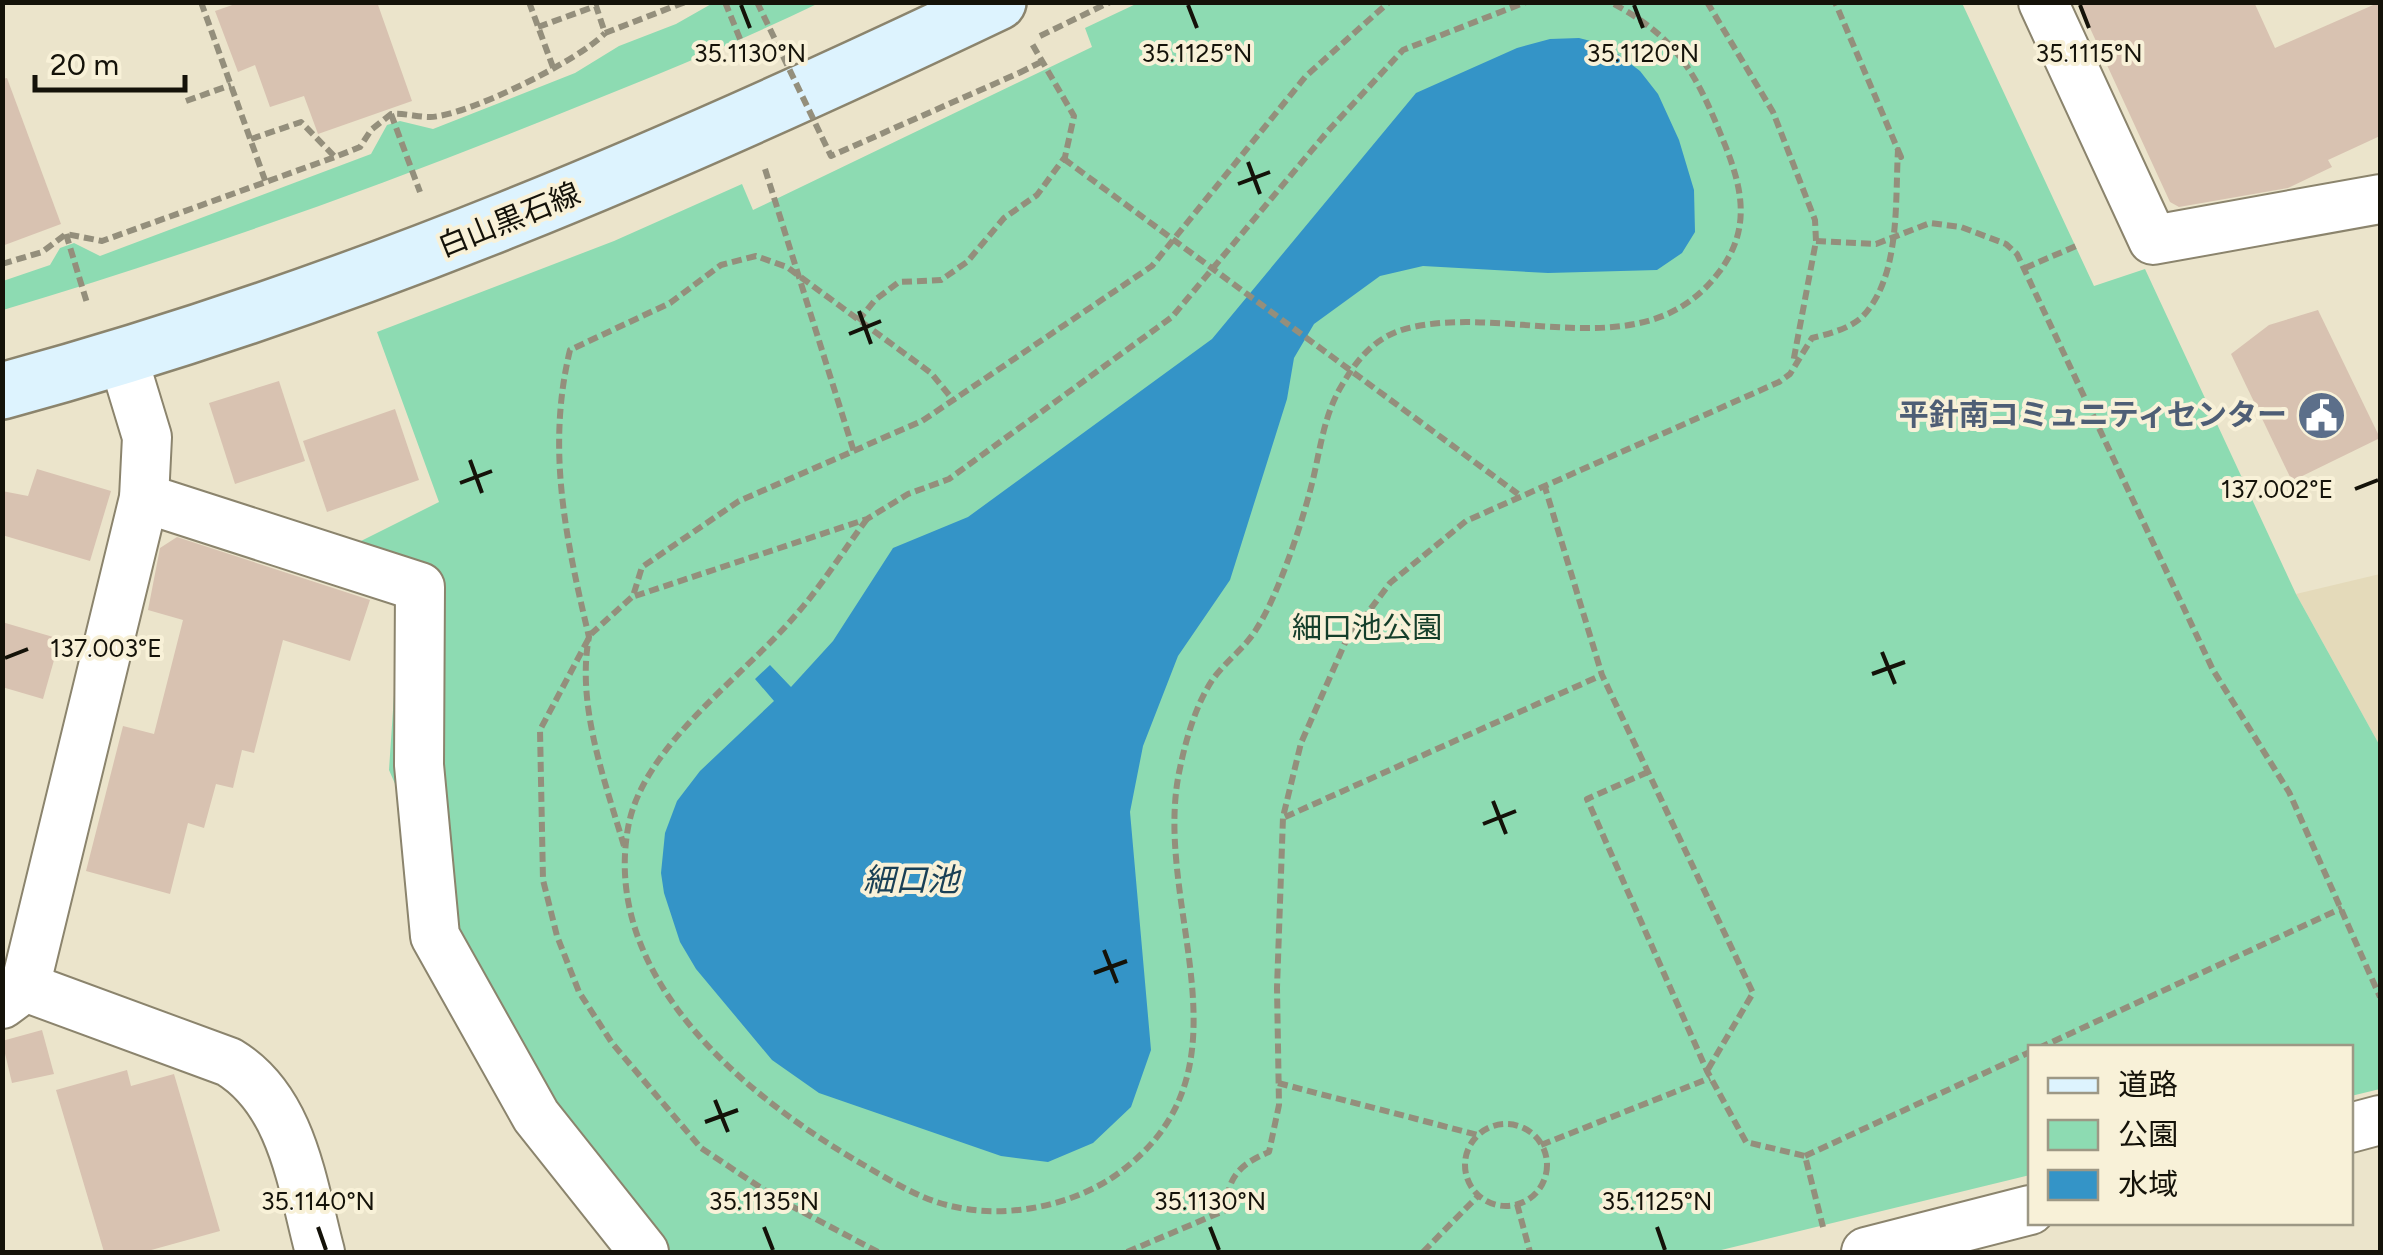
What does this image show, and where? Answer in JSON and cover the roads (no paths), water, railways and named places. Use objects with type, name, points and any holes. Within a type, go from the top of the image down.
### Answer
[{"type":"street","points":[[2043,2],[2154,240],[2380,199]]},
{"type":"street","name":"白山黒石線","points":[[2,391],[124,358],[384,270],[564,200],[751,120],[1014,22]]},
{"type":"street","points":[[124,358],[147,438],[144,498],[14,995],[230,1062],[255,1078],[286,1128],[320,1252]]},
{"type":"street","points":[[144,498],[420,587],[419,765],[435,936],[536,1116],[644,1252]]},
{"type":"street","points":[[2353,1127],[2380,1120]]},
{"type":"street","points":[[1846,1244],[2028,1210]]},
{"type":"water","name":"細口池","points":[[1579,38],[1606,45],[1640,71],[1658,94],[1679,140],[1694,190],[1695,232],[1682,253],[1657,270],[1548,273],[1423,266],[1380,276],[1314,324],[1294,358],[1287,399],[1230,580],[1178,656],[1143,746],[1130,812],[1151,1050],[1131,1107],[1093,1143],[1048,1162],[1001,1156],[819,1093],[772,1060],[696,969],[680,942],[661,873],[665,833],[677,801],[700,771],[774,701],[755,679],[770,665],[791,687],[833,641],[893,548],[968,517],[1212,339],[1416,93],[1517,48],[1550,39]]},
{"type":"place","name":"平針南コミュニティセンター","points":[[2322,415]]},
{"type":"park label","name":"細口池公園","points":[[1367,628]]}]
